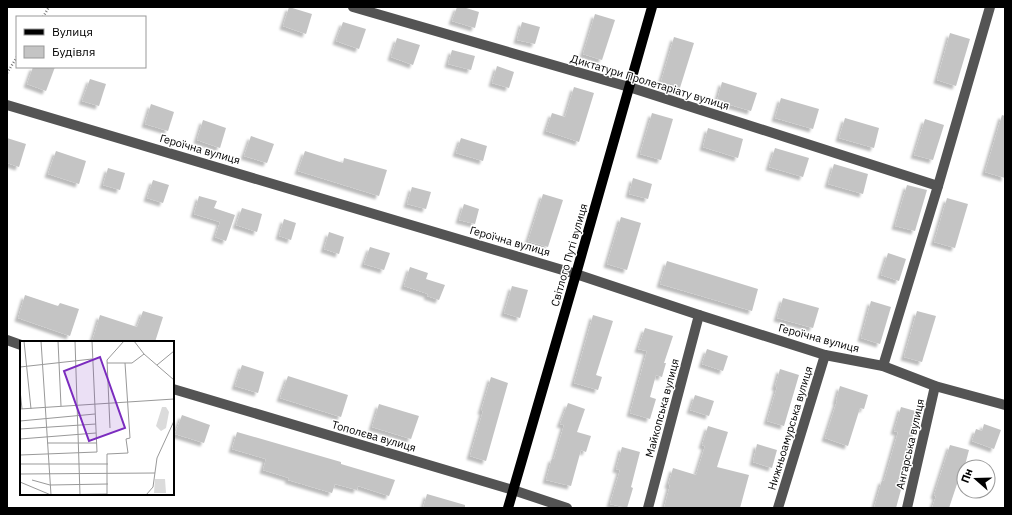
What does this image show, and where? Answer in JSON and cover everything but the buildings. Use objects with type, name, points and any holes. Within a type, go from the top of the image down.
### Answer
[{"type":"main road","name":"Світлого Путі вулиця","points":[[508,508],[652,7]]},
{"type":"street","points":[[883,366],[938,186],[990,7]]},
{"type":"street","name":"Диктатури Пролетаріату вулиця","points":[[357,8],[629,87],[938,186]]},
{"type":"street","name":"Героїчна вулиця","points":[[7,105],[576,274],[825,355],[883,366],[935,386],[1005,405]]},
{"type":"street","name":"Майкопська вулиця","points":[[648,508],[699,315]]},
{"type":"street","points":[[7,340],[20,344]]},
{"type":"street","name":"Нижньоамурська вулиця","points":[[778,508],[825,355]]},
{"type":"street","name":"Ангарська вулиця","points":[[907,508],[935,386]]},
{"type":"street","name":"Тополєва вулиця","points":[[174,389],[513,490],[567,508]]},
{"type":"path","points":[[44,16],[50,7]]},
{"type":"path","points":[[7,73],[16,59]]}]
